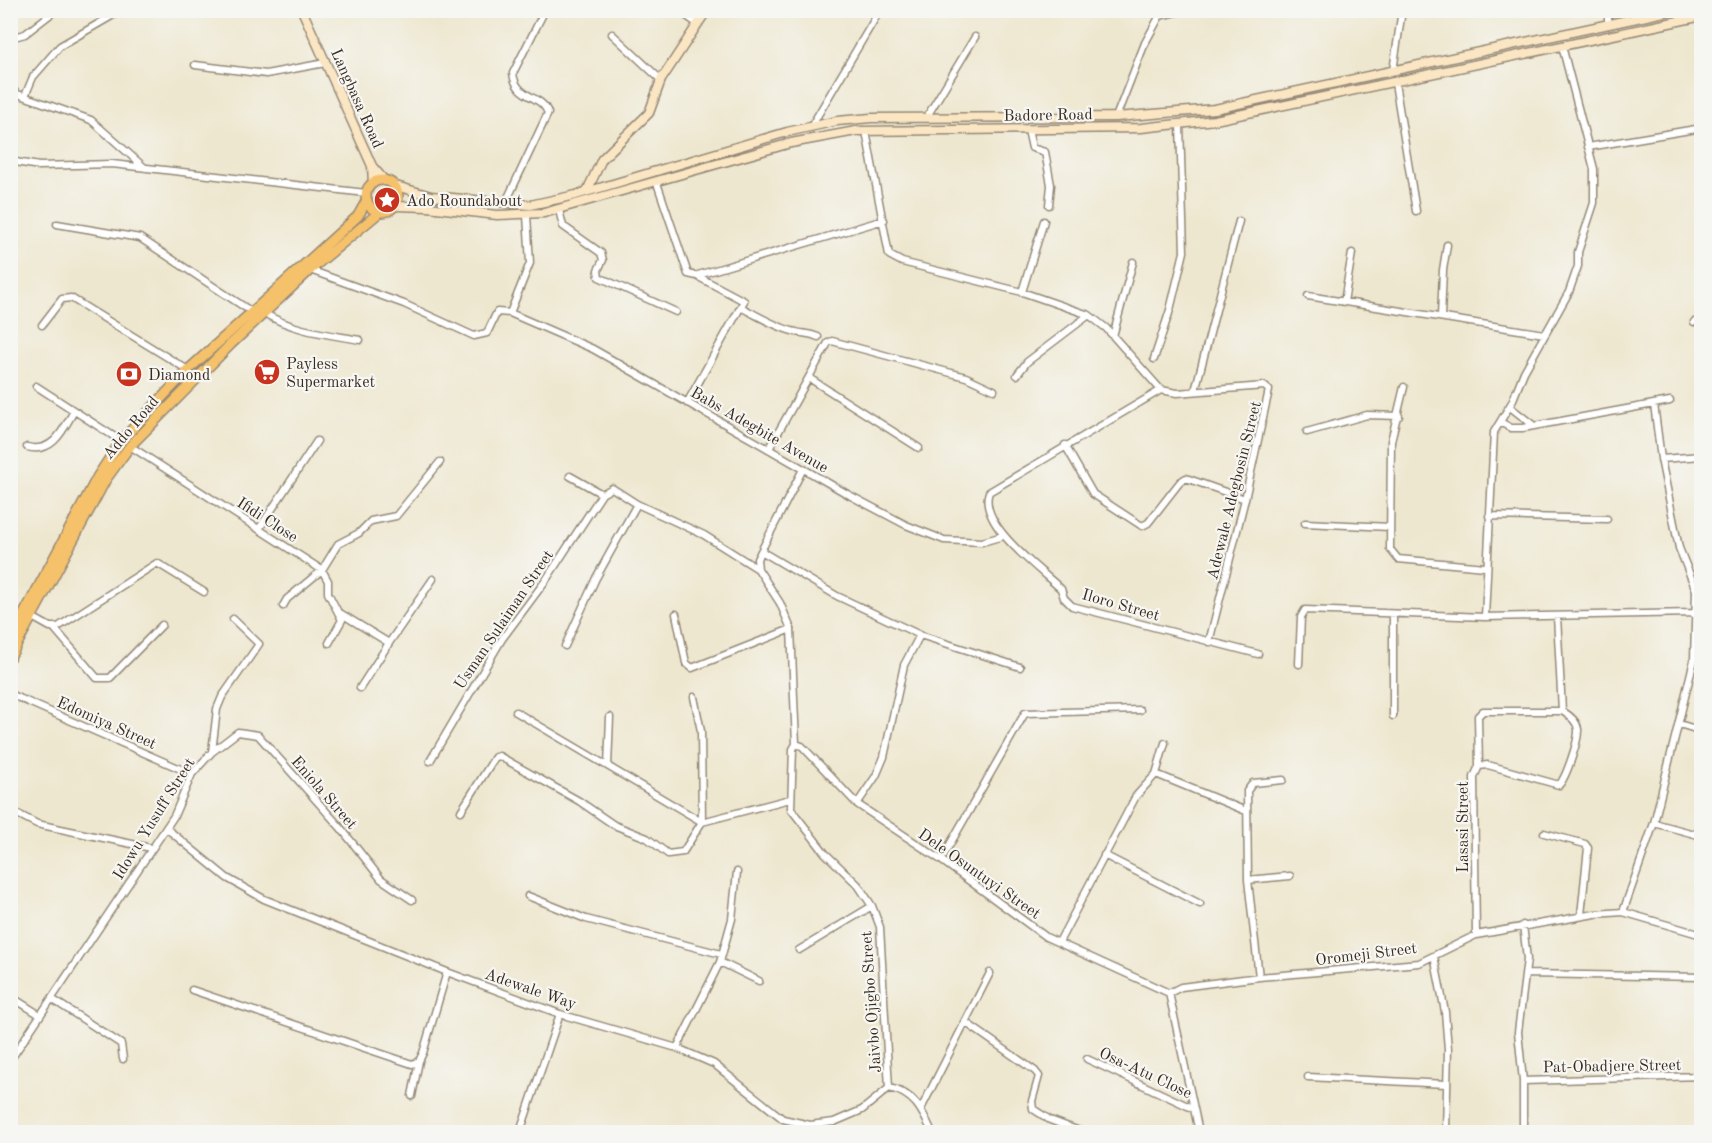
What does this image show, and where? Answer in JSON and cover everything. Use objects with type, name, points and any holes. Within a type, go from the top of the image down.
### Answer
[{"type":"main road","name":"Langbasa Road","points":[[302,10],[372,166]]},
{"type":"main road","points":[[587,191],[602,159],[649,113],[661,81],[707,10]]},
{"type":"main road","name":"Badore Road","points":[[396,186],[431,196],[530,205],[587,191],[812,125],[855,119],[1116,117],[1215,109],[1674,10]]},
{"type":"main road","name":"Badore Road","points":[[395,206],[428,207],[497,215],[527,215],[559,210],[791,143],[838,133],[1180,125],[1334,96],[1701,16]]},
{"type":"main road","points":[[1332,84],[1334,96]]},
{"type":"main road","points":[[10,156],[13,92]]},
{"type":"main road","points":[[372,166],[385,181],[396,186],[398,199],[395,206],[389,210],[374,210],[366,196],[373,183],[372,166]]},
{"type":"main road","points":[[373,183],[385,181]]},
{"type":"main road","name":"Addo Road","points":[[10,640],[98,476],[188,370],[358,216],[366,196]]},
{"type":"main road","name":"Addo Road","points":[[10,657],[125,444],[310,270],[381,211]]},
{"type":"street","points":[[25,96],[33,77],[60,46],[122,10]]},
{"type":"street","points":[[197,10],[216,14],[222,10]]},
{"type":"street","points":[[678,10],[698,24]]},
{"type":"street","points":[[812,125],[880,10]]},
{"type":"street","points":[[1116,117],[1145,43],[1161,13],[1185,10]]},
{"type":"street","points":[[1393,71],[1402,10]]},
{"type":"street","points":[[1608,10],[1608,25]]},
{"type":"street","points":[[10,38],[25,34],[53,12]]},
{"type":"street","points":[[505,204],[548,113],[544,106],[520,91],[514,83],[513,73],[544,12]]},
{"type":"street","points":[[612,34],[661,81]]},
{"type":"street","points":[[926,118],[975,37]]},
{"type":"street","points":[[1485,617],[1485,567],[1494,432],[1510,407],[1544,334],[1569,292],[1578,266],[1578,252],[1582,236],[1591,218],[1594,169],[1562,46]]},
{"type":"street","points":[[195,64],[266,74],[325,63]]},
{"type":"street","points":[[1395,83],[1416,211]]},
{"type":"street","points":[[13,92],[91,120],[145,168]]},
{"type":"street","points":[[1154,359],[1170,310],[1184,252],[1180,125]]},
{"type":"street","points":[[1588,147],[1701,128]]},
{"type":"street","points":[[1028,130],[1032,148],[1045,152],[1052,185],[1049,205]]},
{"type":"street","points":[[866,131],[889,255],[902,262],[1022,292],[1089,315],[1113,336],[1161,390],[1065,445],[1094,494],[1142,526],[1148,523],[1180,482],[1186,478],[1245,499]]},
{"type":"street","points":[[10,161],[29,166],[86,163],[145,168],[366,196]]},
{"type":"street","points":[[657,183],[688,274],[741,297],[744,301],[687,404]]},
{"type":"street","points":[[559,210],[563,226],[601,254],[603,260],[598,270],[599,277],[676,312]]},
{"type":"street","points":[[310,270],[404,304],[474,336],[487,333],[497,312],[510,313],[530,263],[527,215]]},
{"type":"street","points":[[697,276],[884,220]]},
{"type":"street","points":[[1195,391],[1239,220]]},
{"type":"street","points":[[1022,292],[1044,221]]},
{"type":"street","points":[[57,224],[140,238],[252,312]]},
{"type":"street","points":[[1441,317],[1443,270],[1447,245]]},
{"type":"street","points":[[1344,302],[1352,253]]},
{"type":"street","points":[[1113,336],[1133,262]]},
{"type":"street","points":[[1308,296],[1544,334]]},
{"type":"street","points":[[42,325],[62,299],[71,298],[188,370]]},
{"type":"street","points":[[742,308],[782,327],[798,333],[807,332],[818,337]]},
{"type":"street","points":[[264,313],[280,323],[297,328],[360,340]]},
{"type":"street","name":"Babs Adegbite Avenue","points":[[510,313],[593,349],[687,404],[770,447],[803,469],[906,525],[944,540],[982,542],[1003,536]]},
{"type":"street","points":[[1017,375],[1027,362],[1089,315]]},
{"type":"street","points":[[1694,322],[1701,321]]},
{"type":"street","points":[[770,447],[828,344],[832,341],[966,377],[994,390]]},
{"type":"street","points":[[809,378],[919,448]]},
{"type":"street","name":"Ifidi Close","points":[[36,386],[322,570]]},
{"type":"street","name":"Adewale Adegbosin Street","points":[[1161,390],[1177,393],[1264,386],[1269,390],[1245,499],[1209,642]]},
{"type":"street","points":[[1404,387],[1391,441],[1390,549],[1398,559],[1485,567]]},
{"type":"street","points":[[1500,422],[1511,429],[1670,401]]},
{"type":"street","points":[[1623,912],[1654,823],[1679,724],[1694,660],[1695,613],[1699,591],[1679,548],[1661,459],[1654,404]]},
{"type":"street","points":[[1510,407],[1533,424]]},
{"type":"street","points":[[27,447],[35,449],[51,444],[74,411]]},
{"type":"street","points":[[1306,432],[1367,415],[1398,416]]},
{"type":"street","points":[[259,529],[317,441]]},
{"type":"street","name":"Iloro Street","points":[[1065,445],[989,492],[986,499],[990,516],[1003,536],[1061,589],[1067,602],[1072,606],[1258,654]]},
{"type":"street","points":[[1661,459],[1701,456]]},
{"type":"street","points":[[283,606],[287,599],[322,570],[338,544],[349,539],[371,521],[396,516],[440,462]]},
{"type":"street","points":[[758,569],[757,559],[803,469]]},
{"type":"street","points":[[570,476],[602,494],[612,488],[637,504],[704,535],[758,569]]},
{"type":"street","name":"Usman Sulaiman Street","points":[[430,761],[502,639],[546,580],[602,494]]},
{"type":"street","points":[[566,646],[596,578],[637,504]]},
{"type":"street","points":[[1489,516],[1607,519]]},
{"type":"street","points":[[1305,523],[1390,527]]},
{"type":"street","points":[[761,551],[837,597],[920,635],[1020,667]]},
{"type":"street","points":[[54,628],[157,563],[204,592]]},
{"type":"street","name":"Jaivbo Ojigbo Street","points":[[758,569],[780,603],[791,629],[796,744],[793,749],[790,799],[795,816],[825,853],[858,885],[872,906],[880,927],[889,1088],[904,1091],[921,1109],[932,1132]]},
{"type":"street","points":[[322,570],[328,581],[328,593],[340,613],[389,643]]},
{"type":"street","points":[[360,688],[433,579]]},
{"type":"street","points":[[1299,664],[1301,617],[1305,610],[1485,617],[1695,613]]},
{"type":"street","points":[[329,644],[340,627],[340,613]]},
{"type":"street","points":[[676,614],[686,663],[692,668],[791,629]]},
{"type":"street","points":[[1393,614],[1393,716]]},
{"type":"street","points":[[1479,766],[1480,712],[1562,711],[1557,616]]},
{"type":"street","points":[[32,617],[54,628],[97,678],[104,680],[110,678],[162,625]]},
{"type":"street","name":"Idowu Yusuff Street","points":[[11,1059],[166,828],[192,774],[212,752],[217,709],[222,697],[259,644],[233,619]]},
{"type":"street","points":[[857,804],[876,776],[884,757],[904,665],[920,635]]},
{"type":"street","name":"Edomiya Street","points":[[10,694],[192,774]]},
{"type":"street","points":[[461,811],[495,757],[499,756],[579,801],[614,825],[647,838],[668,854],[683,852],[702,822],[701,731],[694,697]]},
{"type":"street","points":[[941,860],[1024,713],[1140,710]]},
{"type":"street","name":"Lasasi Street","points":[[1476,935],[1474,777],[1479,766],[1488,765],[1559,785],[1562,783],[1575,746],[1578,728],[1574,720],[1562,711]]},
{"type":"street","points":[[516,712],[702,822],[790,799]]},
{"type":"street","points":[[608,766],[610,717]]},
{"type":"street","points":[[1679,724],[1701,731]]},
{"type":"street","name":"Eniola Street","points":[[212,752],[238,732],[258,735],[340,827],[381,879],[412,900]]},
{"type":"street","name":"Dele Osuntuyi Street","points":[[796,744],[802,747],[857,804],[941,860],[1046,937],[1168,993]]},
{"type":"street","points":[[1059,942],[1136,796],[1156,774],[1165,744]]},
{"type":"street","points":[[1156,774],[1246,810]]},
{"type":"street","points":[[1259,977],[1248,880],[1247,791],[1253,783],[1283,780]]},
{"type":"street","points":[[10,810],[37,824],[151,848]]},
{"type":"street","points":[[1654,823],[1701,836]]},
{"type":"street","name":"Adewale Way","points":[[166,828],[244,889],[447,972],[560,1014],[677,1048],[714,1064],[783,1119],[801,1123],[834,1122],[862,1110],[889,1088]]},
{"type":"street","points":[[1544,832],[1585,844],[1588,848],[1581,915]]},
{"type":"street","points":[[1104,855],[1200,904]]},
{"type":"street","points":[[677,1048],[720,962],[732,919],[737,872]]},
{"type":"street","points":[[1248,880],[1290,876]]},
{"type":"street","points":[[528,896],[586,919],[721,954]]},
{"type":"street","points":[[799,950],[872,906]]},
{"type":"street","name":"Oromeji Street","points":[[1168,993],[1181,987],[1259,977],[1403,966],[1434,956],[1476,935],[1581,915],[1623,912],[1701,935]]},
{"type":"street","points":[[1523,925],[1528,955],[1518,1032],[1523,1081],[1523,1132]]},
{"type":"street","points":[[1434,956],[1446,1012],[1448,1049],[1446,1132]]},
{"type":"street","points":[[720,962],[759,981]]},
{"type":"street","points":[[412,1096],[419,1061],[447,972]]},
{"type":"street","points":[[921,1109],[990,973]]},
{"type":"street","points":[[1526,974],[1701,977]]},
{"type":"street","points":[[192,990],[412,1064],[419,1061]]},
{"type":"street","points":[[1168,993],[1199,1132]]},
{"type":"street","points":[[10,996],[40,1015]]},
{"type":"street","points":[[52,999],[121,1044],[123,1059]]},
{"type":"street","points":[[520,1132],[560,1014]]},
{"type":"street","points":[[965,1022],[1039,1076],[1032,1101],[1033,1109],[1050,1120],[1082,1132]]},
{"type":"street","name":"Osa-Atu Close","points":[[1087,1059],[1194,1109]]},
{"type":"street","name":"Pat-Obadjere Street","points":[[1523,1081],[1701,1076]]},
{"type":"street","points":[[1308,1077],[1446,1084]]},
{"type":"place","name":"Ado Roundabout","points":[[387,200]]},
{"type":"place","name":"Payless Supermarket","points":[[267,372]]},
{"type":"place","name":"Diamond","points":[[129,374]]}]
